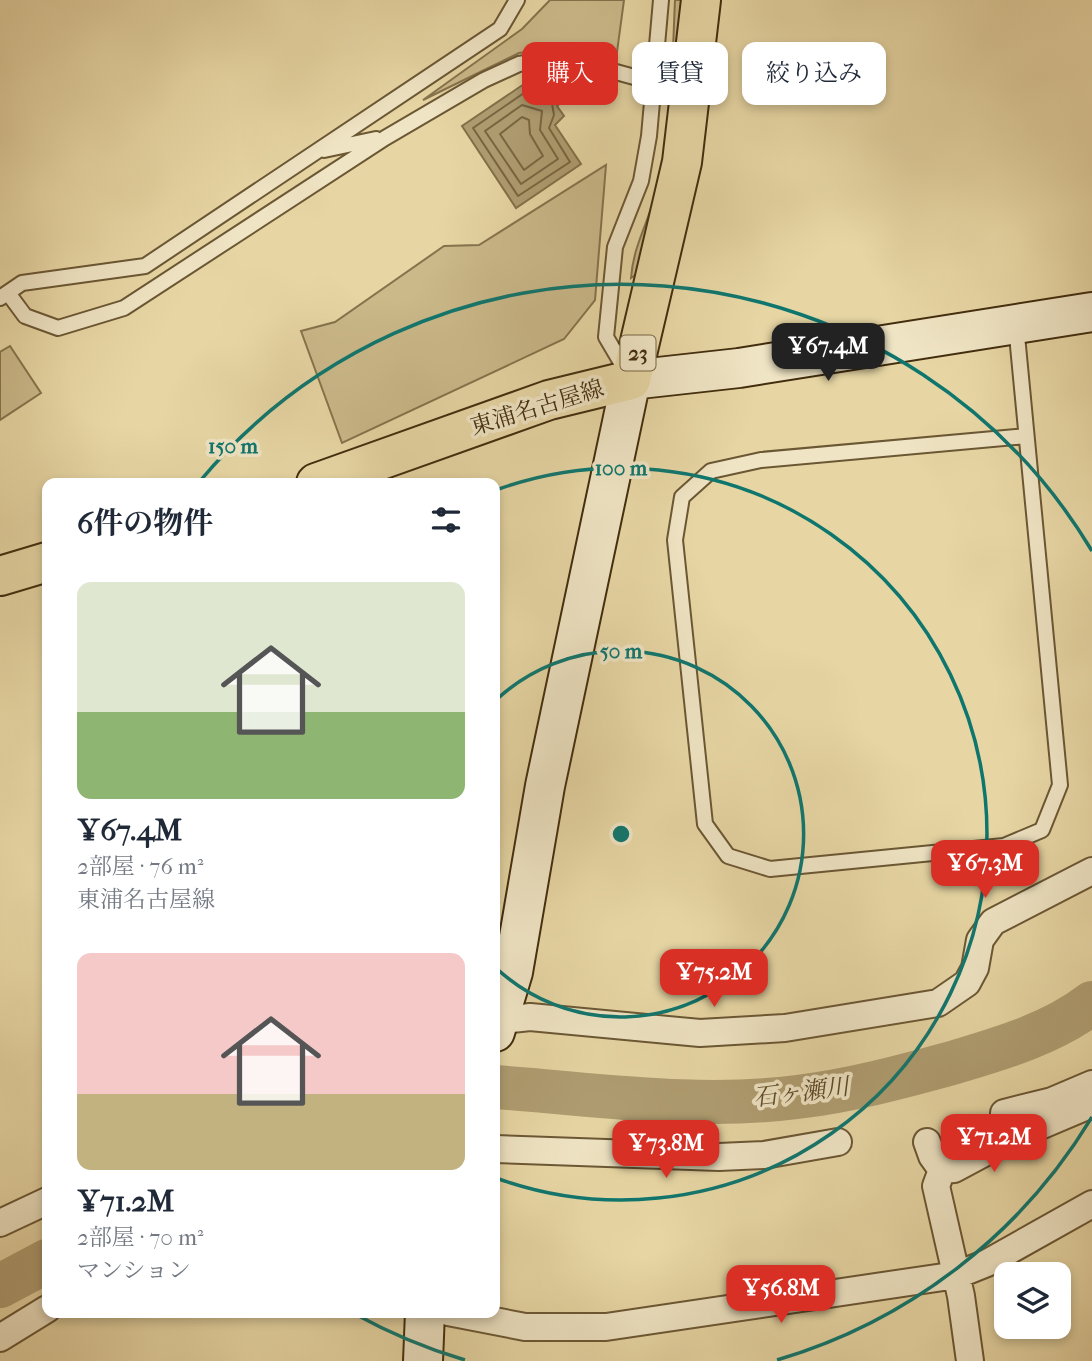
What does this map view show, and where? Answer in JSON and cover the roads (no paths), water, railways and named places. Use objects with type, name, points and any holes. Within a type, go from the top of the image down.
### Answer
[{"type":"main road","name":"東浦名古屋線","points":[[330,478],[549,400],[631,380],[682,162],[701,0]]},
{"type":"main road","points":[[0,576],[42,563]]},
{"type":"street","points":[[500,1011],[518,946],[545,786],[631,380],[739,368],[1092,312]]},
{"type":"street","points":[[500,1024],[530,1017],[701,1033],[785,1028],[938,1003],[967,983],[975,968],[980,940],[993,922],[1092,871]]},
{"type":"street","points":[[1004,1112],[1052,1101],[1092,1084]]},
{"type":"street","points":[[942,1170],[954,1169],[1014,1137],[1092,1104]]},
{"type":"street","points":[[500,1149],[719,1157],[764,1155],[838,1142]]},
{"type":"street","points":[[927,1142],[932,1157],[942,1170]]},
{"type":"street","points":[[942,1170],[936,1185],[957,1275],[970,1361]]},
{"type":"street","points":[[0,1223],[42,1203]]},
{"type":"street","points":[[479,1318],[526,1327],[606,1327],[957,1275],[987,1263],[1092,1204]]},
{"type":"street","points":[[0,1338],[42,1312]]},
{"type":"street","points":[[423,1361],[425,1318]]},
{"type":"lane","points":[[517,0],[500,29],[145,266],[22,283],[4,295],[25,316],[58,328],[124,308],[385,138],[519,64],[543,60],[576,61],[632,76]]},
{"type":"lane","points":[[658,42],[661,0]]},
{"type":"lane","points":[[631,380],[606,337],[615,247],[641,181],[653,105]]},
{"type":"lane","points":[[316,152],[385,138]]},
{"type":"lane","points":[[1016,324],[1060,785],[1042,830],[1004,846],[770,869],[727,856],[705,824],[676,540],[682,497],[710,471],[761,460],[1026,436]]},
{"type":"water","points":[[522,85],[522,105],[558,105],[564,116],[555,125],[581,164],[516,208],[462,126]]},
{"type":"waterway","name":"石ヶ瀬川","points":[[500,1087],[608,1097],[722,1102],[760,1101],[816,1094],[894,1078],[1006,1046],[1043,1032],[1092,1003]]},
{"type":"waterway","name":"石ヶ瀬川","points":[[0,1286],[42,1264]]}]
